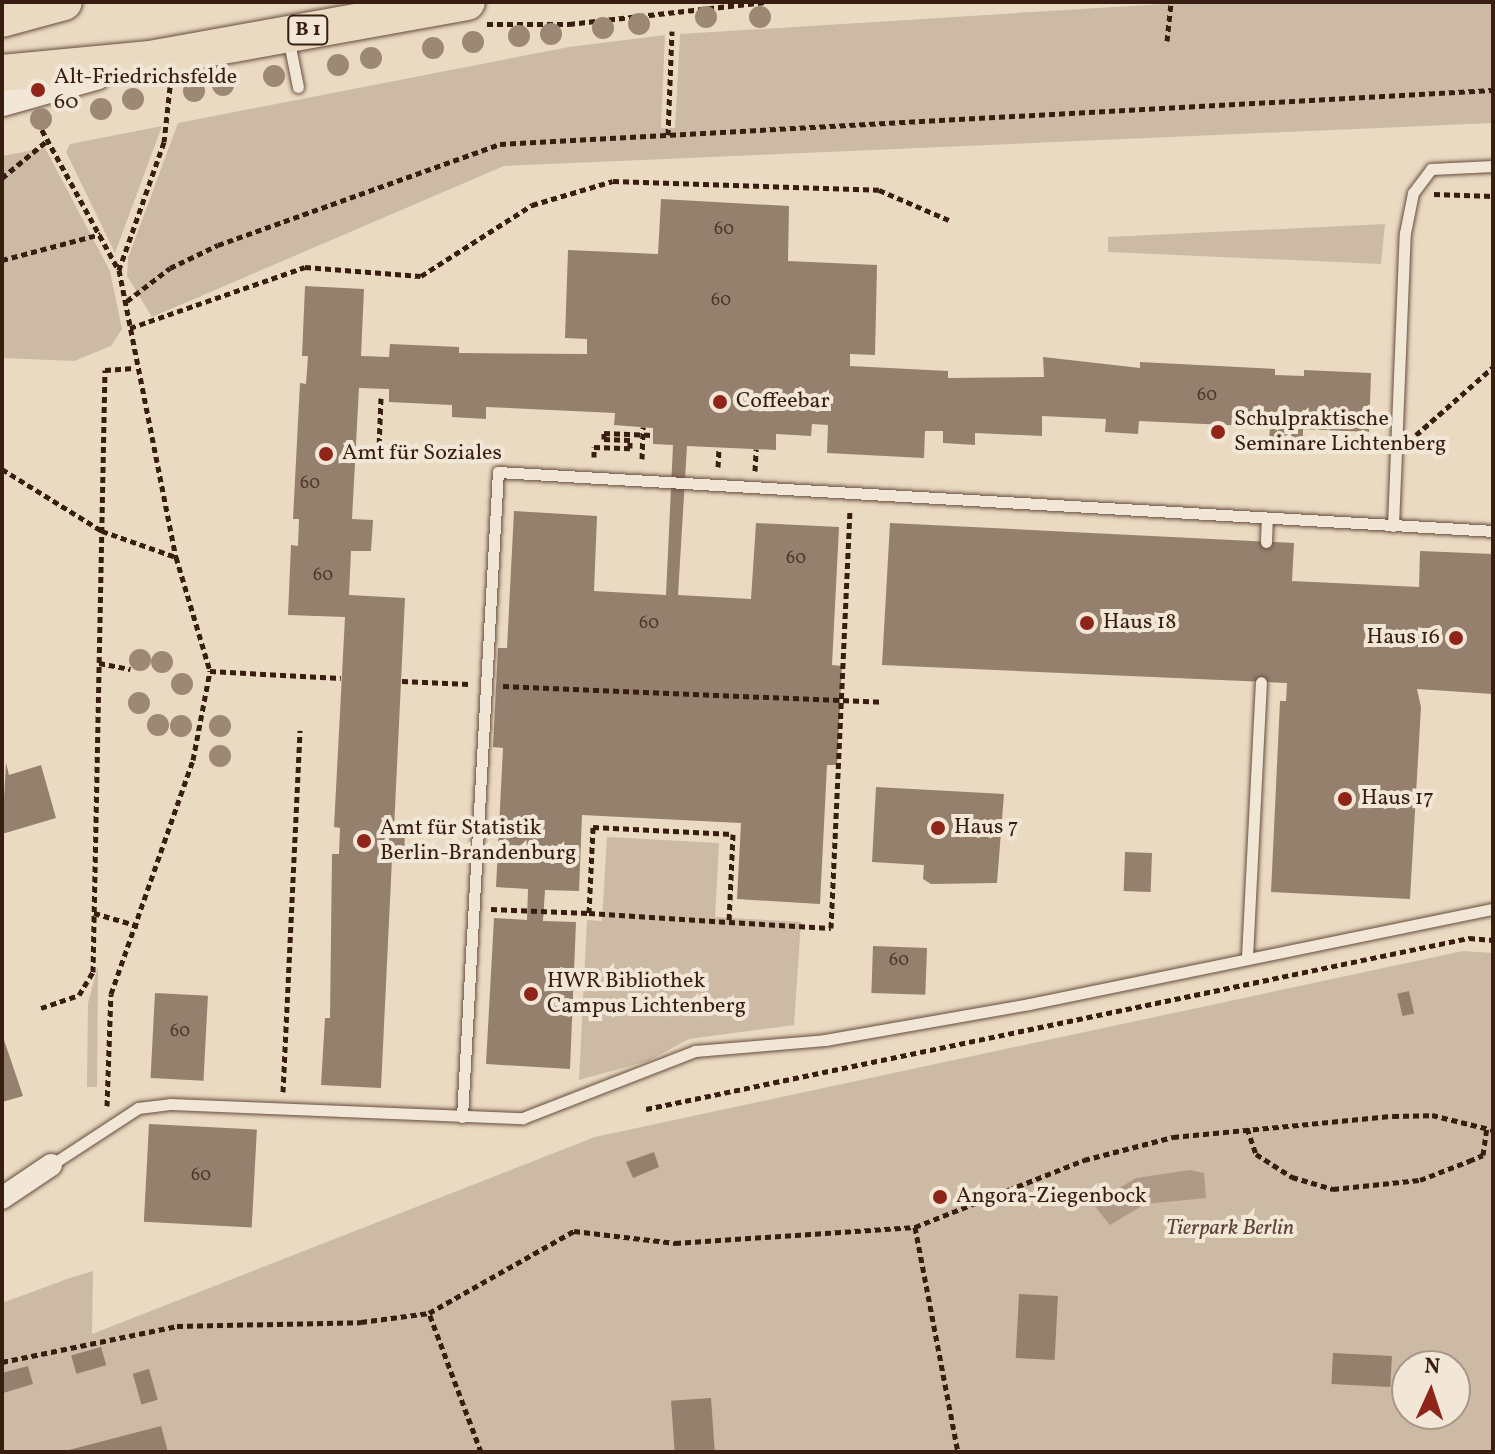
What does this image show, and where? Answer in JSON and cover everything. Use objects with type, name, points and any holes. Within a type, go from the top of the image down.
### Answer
[{"type":"main road","points":[[2,19],[64,2]]},
{"type":"main road","name":"B 1","points":[[2,73],[160,68],[287,33],[467,2]]},
{"type":"main road","points":[[2,100],[160,68]]},
{"type":"street","points":[[2,1198],[51,1165]]},
{"type":"lane","points":[[287,33],[298,87]]},
{"type":"lane","points":[[1393,526],[1405,233],[1413,193],[1431,169],[1493,166]]},
{"type":"lane","points":[[462,1117],[498,472],[1493,531]]},
{"type":"lane","points":[[1266,542],[1267,518]]},
{"type":"lane","points":[[1247,957],[1261,682]]},
{"type":"lane","points":[[51,1165],[138,1108],[159,1105],[523,1118],[659,1070],[695,1051],[825,1040],[1493,909]]},
{"type":"path","points":[[569,24],[765,2]]},
{"type":"path","points":[[1167,41],[1171,2]]},
{"type":"path","points":[[668,135],[672,31]]},
{"type":"path","points":[[119,270],[164,142],[160,68]]},
{"type":"path","points":[[127,301],[170,268],[218,245],[472,150],[668,135],[1493,90]]},
{"type":"path","points":[[37,121],[119,270],[127,301],[134,368],[176,557],[210,671],[193,760],[139,926],[111,994],[106,1129]]},
{"type":"path","points":[[2,178],[48,140]]},
{"type":"path","points":[[130,328],[305,267],[421,276],[532,205],[613,181],[879,190],[949,220]]},
{"type":"path","points":[[1413,193],[1493,196]]},
{"type":"path","points":[[2,260],[101,234]]},
{"type":"path","points":[[1397,452],[1493,367]]},
{"type":"path","points":[[41,1008],[79,995],[92,979],[105,370],[134,368]]},
{"type":"path","points":[[381,398],[379,447],[460,451]]},
{"type":"path","points":[[642,459],[643,431]]},
{"type":"path","points":[[594,457],[594,447],[630,448],[630,440],[604,439],[604,433],[643,431],[653,435]]},
{"type":"path","points":[[718,474],[719,448]]},
{"type":"path","points":[[755,476],[756,449]]},
{"type":"path","points":[[2,469],[102,531],[176,557]]},
{"type":"path","points":[[473,908],[831,928],[851,492]]},
{"type":"path","points":[[99,663],[130,669]]},
{"type":"path","points":[[210,671],[341,678]]},
{"type":"path","points":[[402,681],[882,702]]},
{"type":"path","points":[[283,1109],[300,730]]},
{"type":"path","points":[[589,913],[593,827],[733,834],[729,922]]},
{"type":"path","points":[[94,913],[139,926]]},
{"type":"path","points":[[646,1109],[1469,938],[1493,940]]},
{"type":"path","points":[[2,1362],[177,1326],[361,1322],[429,1313],[574,1231],[675,1243],[915,1227],[1084,1160],[1173,1137],[1247,1128],[1432,1115],[1490,1129],[1483,1155],[1457,1166],[1420,1180],[1333,1189],[1292,1177],[1256,1154],[1247,1128]]},
{"type":"path","points":[[915,1227],[958,1452]]},
{"type":"path","points":[[429,1313],[481,1452]]},
{"type":"green space","points":[[1195,2],[1493,4],[1493,123],[504,166],[152,317],[127,276],[128,258],[178,123],[569,47],[665,35],[661,128],[675,128],[680,34]]},
{"type":"green space","points":[[162,126],[115,253],[66,152],[70,144]]},
{"type":"green space","points":[[45,148],[110,271],[122,329],[111,346],[74,361],[2,358],[2,156]]},
{"type":"green space","points":[[1385,224],[1381,264],[1108,252],[1108,237]]},
{"type":"green space","points":[[607,837],[719,843],[715,917],[801,922],[794,1025],[689,1039],[648,1061],[579,1080],[587,920],[602,921]]},
{"type":"green space","name":"Tierpark Berlin","points":[[1463,951],[1493,953],[1493,1452],[2,1452],[2,1303],[93,1271],[92,1334],[595,1137]]},
{"type":"green space","points":[[98,966],[97,1087],[87,1087],[88,1003]]},
{"type":"shaded area","points":[[1190,1170],[1204,1173],[1206,1198],[1145,1204],[1110,1225],[1093,1204],[1136,1178]]},
{"type":"building","points":[[661,199],[789,206],[788,261],[877,265],[875,355],[850,354],[850,366],[948,371],[948,378],[1044,377],[1043,357],[1140,368],[1140,362],[1275,369],[1275,375],[1304,376],[1304,370],[1371,373],[1369,432],[1303,429],[1303,442],[1269,440],[1270,427],[1139,421],[1138,434],[1105,432],[1106,419],[1042,416],[1042,436],[975,433],[975,445],[943,443],[943,431],[925,431],[924,458],[827,453],[828,425],[812,424],[811,436],[776,434],[776,450],[687,446],[678,595],[751,599],[756,523],[839,527],[832,665],[842,666],[837,765],[827,765],[820,904],[737,899],[741,823],[582,815],[579,891],[545,890],[543,921],[576,922],[570,1069],[486,1064],[494,918],[527,920],[528,889],[496,887],[503,748],[493,747],[498,648],[507,648],[514,511],[597,516],[594,591],[666,595],[673,445],[653,444],[653,428],[614,425],[615,413],[486,407],[486,419],[452,417],[452,405],[389,402],[389,389],[359,388],[352,519],[373,520],[371,551],[351,551],[349,595],[405,598],[394,829],[405,829],[404,860],[392,859],[381,1088],[321,1085],[325,1018],[330,1018],[332,854],[339,854],[340,828],[334,827],[345,617],[288,615],[291,545],[298,546],[299,519],[293,519],[300,383],[306,384],[308,356],[302,356],[305,286],[364,289],[361,356],[389,357],[390,344],[459,347],[459,353],[587,354],[587,339],[565,338],[568,250],[658,254]]},
{"type":"building","points":[[890,523],[1294,543],[1292,581],[1419,587],[1420,551],[1493,554],[1493,694],[1417,689],[1421,707],[1410,899],[1271,892],[1280,701],[1286,701],[1287,683],[882,665]]},
{"type":"building","points":[[6,763],[9,775],[41,765],[56,818],[2,834]]},
{"type":"building","name":"Haus 7","points":[[876,787],[1004,794],[997,883],[931,884],[923,879],[924,865],[872,862]]},
{"type":"building","points":[[1125,852],[1152,853],[1151,892],[1124,891]]},
{"type":"building","points":[[873,946],[927,948],[925,995],[871,993]]},
{"type":"building","points":[[1409,991],[1414,1013],[1402,1016],[1397,994]]},
{"type":"building","points":[[155,993],[208,996],[203,1081],[151,1078]]},
{"type":"building","points":[[2,1034],[23,1096],[2,1102]]},
{"type":"building","points":[[149,1124],[257,1130],[252,1228],[144,1222]]},
{"type":"building","points":[[654,1152],[659,1167],[633,1178],[626,1162]]},
{"type":"building","points":[[1019,1294],[1058,1296],[1055,1360],[1016,1358]]},
{"type":"building","points":[[101,1347],[106,1365],[76,1374],[71,1356]]},
{"type":"building","points":[[1333,1353],[1391,1356],[1390,1387],[1331,1384]]},
{"type":"building","points":[[28,1366],[33,1384],[3,1393],[2,1373]]},
{"type":"building","points":[[149,1369],[158,1400],[141,1404],[133,1374]]},
{"type":"building","points":[[711,1398],[715,1452],[675,1452],[671,1401]]},
{"type":"building","points":[[161,1426],[168,1452],[65,1452],[65,1451]]},
{"type":"place","name":"Alt-Friedrichsfelde 60","points":[[38,90]]},
{"type":"place","name":"Coffeebar","points":[[720,402]]},
{"type":"place","name":"Schulpraktische Seminare Lichtenberg","points":[[1218,432]]},
{"type":"place","name":"Amt für Soziales","points":[[326,454]]},
{"type":"place","name":"Haus 18","points":[[1087,623]]},
{"type":"place","name":"Haus 16","points":[[1456,638]]},
{"type":"place","name":"Haus 17","points":[[1345,799]]},
{"type":"place","name":"Haus 7","points":[[938,828]]},
{"type":"place","name":"Amt für Statistik Berlin-Brandenburg","points":[[364,841]]},
{"type":"place","name":"HWR Bibliothek Campus Lichtenberg","points":[[531,994]]},
{"type":"place","name":"Angora-Ziegenbock","points":[[940,1197]]}]
